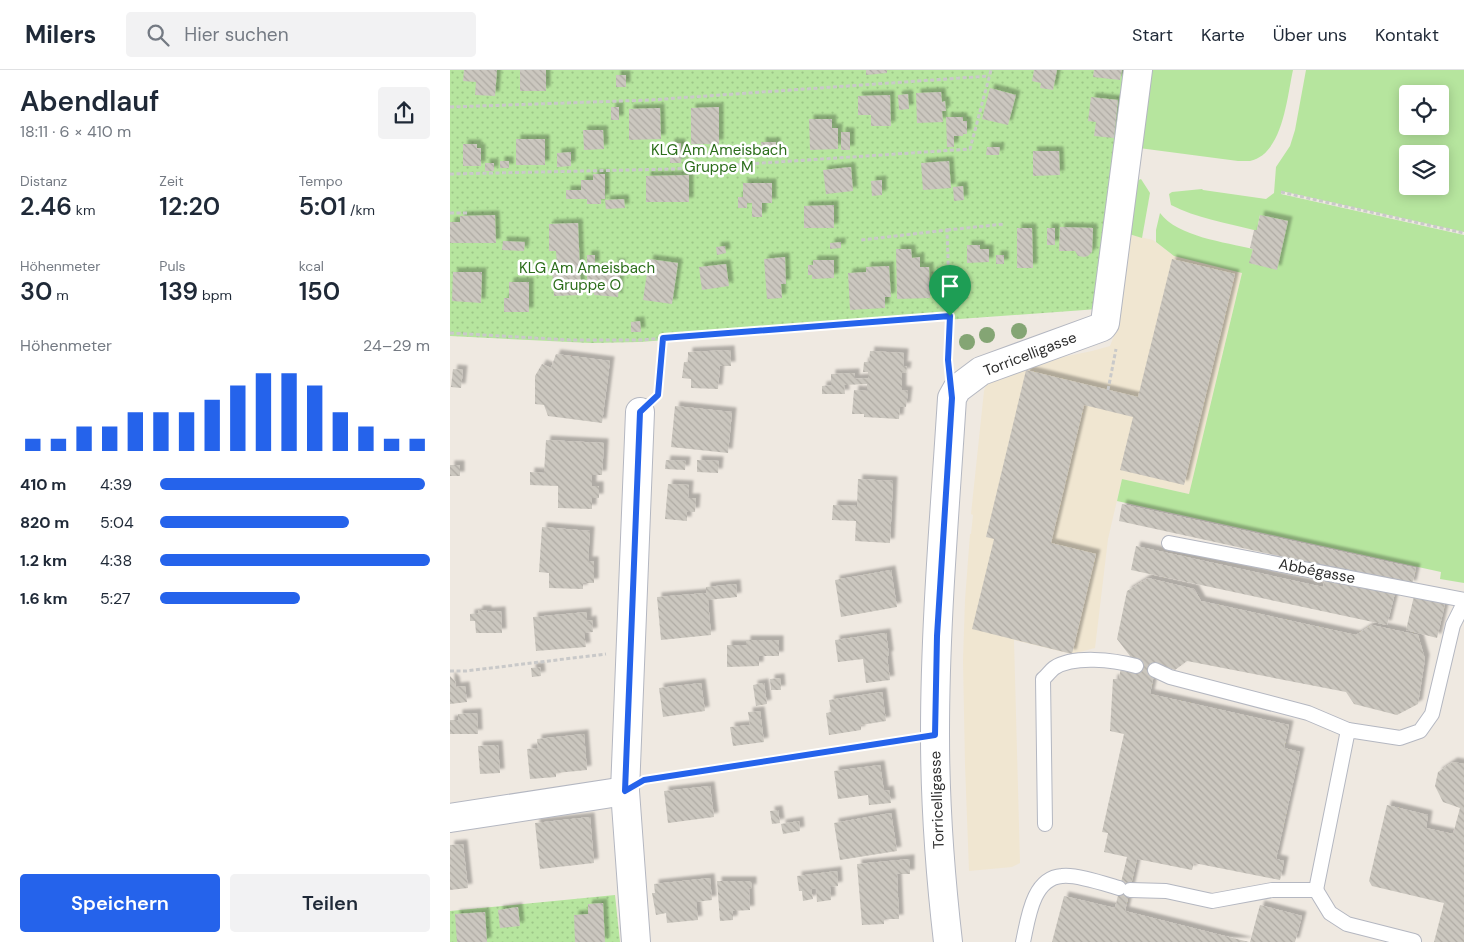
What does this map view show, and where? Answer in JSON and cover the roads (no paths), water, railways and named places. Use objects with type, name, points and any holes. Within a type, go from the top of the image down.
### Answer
[{"type":"street","name":"Torricelligasse","points":[[948,942],[940,871],[935,735],[937,636],[952,398],[957,389],[981,371],[1102,327],[1106,323],[1138,70]]},
{"type":"street","points":[[636,942],[625,791],[640,412]]},
{"type":"street","points":[[450,818],[625,791]]},
{"type":"lane","name":"Abbégasse","points":[[1169,543],[1464,600]]},
{"type":"lane","points":[[1154,670],[1170,678],[1308,712],[1348,730],[1400,738],[1420,731],[1432,714],[1453,625],[1461,609],[1464,607]]},
{"type":"lane","points":[[1045,824],[1044,680],[1055,668],[1072,662],[1108,660],[1136,666]]},
{"type":"lane","points":[[1348,730],[1316,890],[1330,913],[1347,924],[1414,941]]},
{"type":"lane","points":[[1023,942],[1030,910],[1039,890],[1048,881],[1062,876],[1125,889],[1166,891],[1212,901],[1272,890],[1316,890]]},
{"type":"park label","name":"KLG Am Ameisbach Gruppe M","points":[[719,158]]},
{"type":"park label","name":"KLG Am Ameisbach Gruppe O","points":[[587,276]]}]
